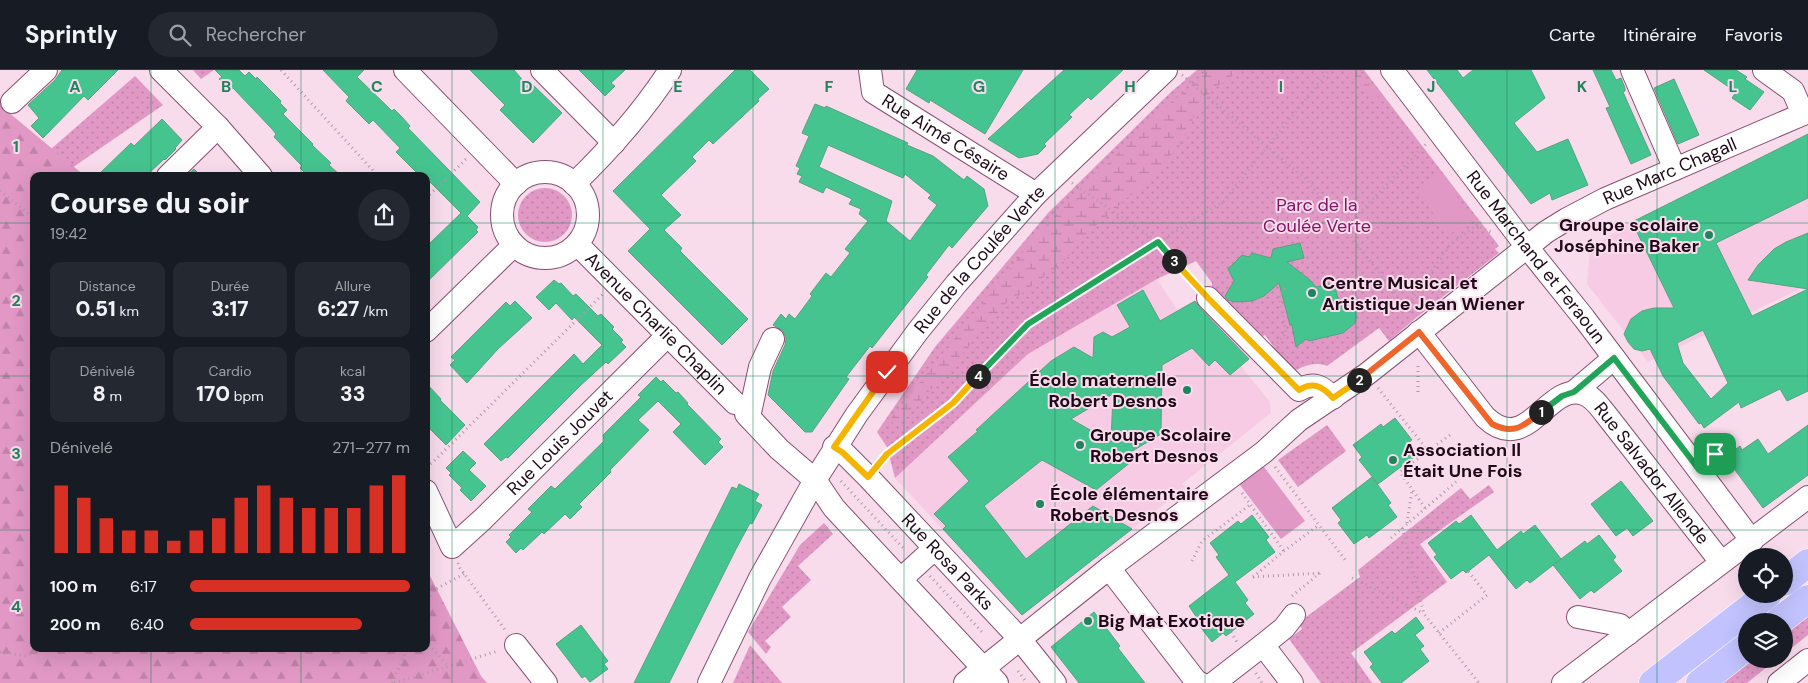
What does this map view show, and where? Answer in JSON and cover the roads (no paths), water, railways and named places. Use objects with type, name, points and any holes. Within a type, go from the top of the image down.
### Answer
[{"type":"main road","points":[[1793,575],[1808,563]]},
{"type":"main road","points":[[1790,613],[1808,599]]},
{"type":"main road","points":[[1653,683],[1756,603]]},
{"type":"main road","points":[[1700,683],[1738,653]]},
{"type":"street","points":[[12,102],[46,70]]},
{"type":"street","points":[[161,70],[218,127],[257,172]]},
{"type":"street","points":[[405,70],[516,184]]},
{"type":"street","points":[[542,70],[614,143]]},
{"type":"street","points":[[430,327],[514,245],[506,234],[502,221],[502,207],[507,194],[516,184],[526,176],[539,173],[558,175],[574,184],[614,143],[652,99],[670,70]]},
{"type":"street","name":"Rue Aimé Césaire","points":[[870,70],[873,92],[1036,194]]},
{"type":"street","name":"Rue de la Coulée Verte","points":[[709,683],[760,578],[834,447],[918,331],[956,284],[1036,194],[1166,70]]},
{"type":"street","name":"Rue Marchand et Feraoun","points":[[1392,70],[1752,541]]},
{"type":"street","points":[[1632,70],[1675,169]]},
{"type":"street","points":[[1764,70],[1793,90],[1805,113]]},
{"type":"street","name":"Rue Marc Chagall","points":[[1421,330],[1546,232],[1567,219],[1601,190],[1675,169],[1805,113]]},
{"type":"street","points":[[172,172],[218,127]]},
{"type":"street","name":"Avenue Charlie Chaplin","points":[[514,245],[525,254],[539,258],[553,258],[566,253],[577,244],[588,220],[583,194],[574,184]]},
{"type":"street","name":"Avenue Charlie Chaplin","points":[[577,244],[780,449],[815,480]]},
{"type":"street","points":[[1208,298],[1299,390]]},
{"type":"street","points":[[965,683],[990,675],[1019,638],[1264,452],[1299,420],[1367,374],[1421,330]]},
{"type":"street","name":"Rue Salvador Allende","points":[[1421,330],[1485,417],[1501,429],[1521,427],[1562,396],[1574,392],[1586,394],[1596,402],[1721,562]]},
{"type":"street","name":"Rue Louis Jouvet","points":[[430,500],[452,547],[483,520],[668,336]]},
{"type":"street","points":[[743,412],[760,367],[774,340]]},
{"type":"street","points":[[1574,392],[1614,358]]},
{"type":"street","points":[[1299,420],[1293,410],[1294,398],[1299,390],[1306,385],[1325,389],[1333,398]]},
{"type":"street","name":"Rue Rosa Parks","points":[[834,447],[842,452],[868,477],[1019,638],[1055,683]]},
{"type":"street","points":[[1697,467],[1715,454]]},
{"type":"street","points":[[815,480],[834,508],[990,675]]},
{"type":"street","points":[[1563,683],[1808,497]]},
{"type":"street","points":[[901,579],[934,549]]},
{"type":"street","points":[[1109,568],[1196,681],[1200,683]]},
{"type":"street","points":[[1214,683],[1284,628],[1290,608]]},
{"type":"street","points":[[1578,617],[1620,625],[1628,634]]},
{"type":"street","points":[[516,645],[546,683]]},
{"type":"street","points":[[1263,645],[1292,683]]},
{"type":"place","name":"Groupe scolaire Joséphine Baker","points":[[1709,235]]},
{"type":"place","name":"Centre Musical et Artistique Jean Wiener","points":[[1312,293]]},
{"type":"place","name":"École maternelle Robert Desnos","points":[[1187,390]]},
{"type":"place","name":"Groupe Scolaire Robert Desnos","points":[[1080,445]]},
{"type":"place","name":"Association Il Était Une Fois","points":[[1393,460]]},
{"type":"place","name":"École élémentaire Robert Desnos","points":[[1040,504]]},
{"type":"place","name":"Big Mat Exotique","points":[[1088,621]]},
{"type":"park label","name":"Parc de la Coulée Verte","points":[[1317,215]]}]
